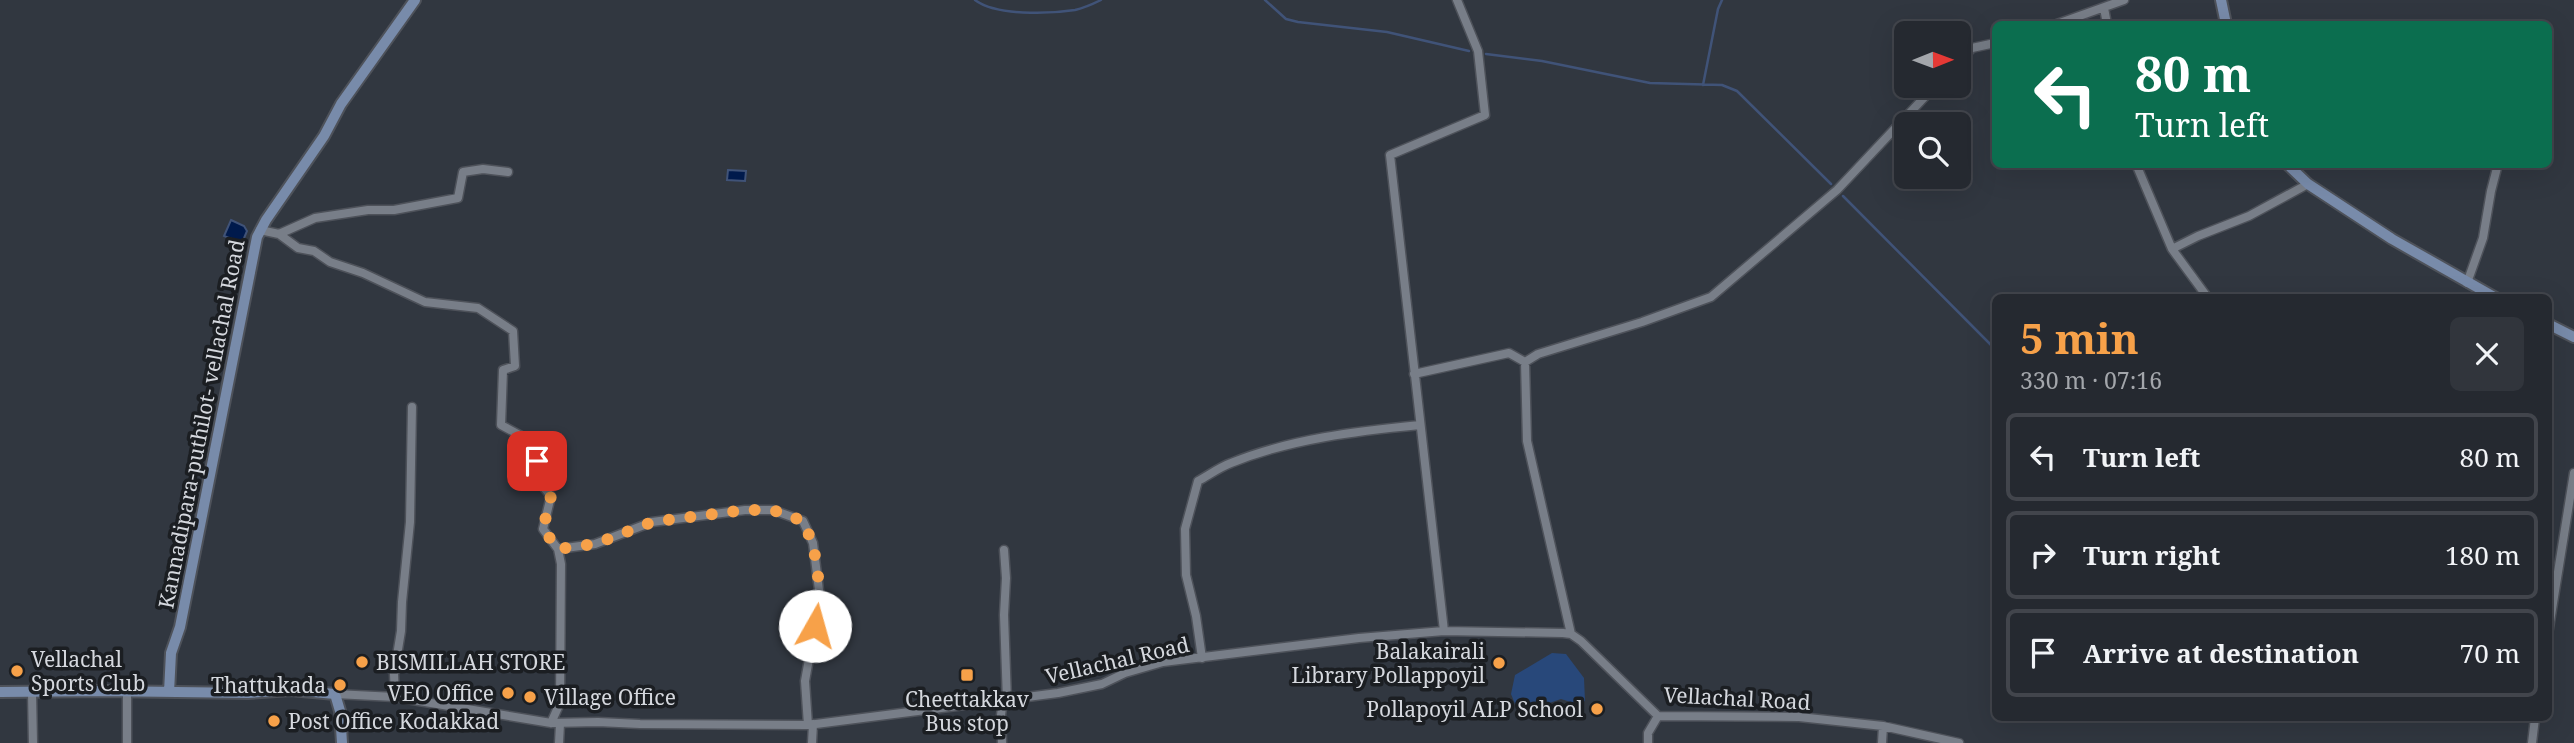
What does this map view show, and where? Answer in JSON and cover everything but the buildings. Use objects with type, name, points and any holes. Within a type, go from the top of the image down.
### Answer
[{"type":"street","name":"Kannadipara-puthilot- vellachal Road","points":[[169,692],[170,653],[180,626],[260,230],[324,136],[341,104],[415,0]]},
{"type":"street","points":[[1444,631],[1390,155],[1485,115],[1478,51],[1457,0]]},
{"type":"street","points":[[2066,21],[2124,0]]},
{"type":"street","points":[[2221,0],[2225,21]]},
{"type":"street","points":[[2104,8],[2106,21]]},
{"type":"street","points":[[1971,49],[1992,44]]},
{"type":"street","points":[[1525,362],[1538,354],[1642,322],[1711,297],[1837,190],[1924,98]]},
{"type":"street","points":[[2138,168],[2172,249],[2205,294]]},
{"type":"street","points":[[2291,168],[2308,184],[2392,239],[2488,294]]},
{"type":"street","points":[[2467,283],[2483,238],[2497,168]]},
{"type":"street","points":[[279,234],[315,218],[368,210],[394,210],[457,198],[463,172],[483,169],[509,172]]},
{"type":"street","points":[[2172,249],[2249,216],[2308,184]]},
{"type":"street","points":[[260,230],[279,234],[298,247],[314,251],[330,262],[374,278],[425,302],[478,308],[513,331],[516,366],[503,370],[501,425],[540,446],[534,476],[551,496],[543,529],[558,549],[561,564],[562,668],[556,724],[559,743]]},
{"type":"street","points":[[2552,326],[2574,337]]},
{"type":"street","points":[[1414,374],[1509,353],[1525,362]]},
{"type":"street","points":[[1525,362],[1527,441],[1571,634]]},
{"type":"street","points":[[395,697],[394,674],[401,631],[410,522],[412,407]]},
{"type":"street","points":[[1202,658],[1186,575],[1185,529],[1198,481],[1229,464],[1271,449],[1420,425]]},
{"type":"street","points":[[2552,609],[2574,473]]},
{"type":"street","points":[[558,549],[595,544],[652,522],[745,510],[773,510],[803,521],[813,543],[820,598],[805,681],[812,743]]},
{"type":"street","points":[[1002,743],[1001,715],[1005,701],[1004,550]]},
{"type":"street","name":"Vellachal Road","points":[[335,694],[395,697],[556,724],[811,724],[1005,701],[1102,684],[1125,673],[1163,662],[1359,638],[1444,631],[1571,634],[1658,716],[1799,717],[1883,726],[1959,743]]},
{"type":"street","points":[[0,692],[291,690],[335,694],[340,711],[342,743]]},
{"type":"street","points":[[127,691],[127,743]]},
{"type":"street","points":[[32,693],[33,743]]},
{"type":"street","points":[[1648,743],[1648,733],[1658,716]]},
{"type":"street","points":[[2532,743],[2535,721]]},
{"type":"street","points":[[1882,743],[1883,726]]},
{"type":"shaded area","points":[[728,170],[746,171],[745,181],[727,180]]},
{"type":"shaded area","points":[[231,220],[244,226],[247,231],[242,243],[224,236]]},
{"type":"shaded area","points":[[1552,653],[1566,654],[1584,678],[1585,701],[1577,704],[1561,699],[1535,708],[1517,709],[1511,694],[1515,675]]},
{"type":"waterway","points":[[975,0],[996,9],[1037,13],[1075,10],[1101,0]]},
{"type":"waterway","points":[[1265,0],[1286,19],[1387,32],[1469,51]]},
{"type":"waterway","points":[[1703,85],[1722,0]]},
{"type":"waterway","points":[[1486,54],[1542,61],[1650,83],[1722,85],[1737,91],[1831,184]]},
{"type":"waterway","points":[[1843,196],[1992,346]]},
{"type":"place","name":"BISMILLAH STORE","points":[[362,662]]},
{"type":"place","name":"Balakairali Library Pollappoyil","points":[[1499,663]]},
{"type":"place","name":"Vellachal Sports Club","points":[[17,671]]},
{"type":"place","name":"Cheettakkav Bus stop","points":[[967,675]]},
{"type":"place","name":"Thattukada","points":[[340,685]]},
{"type":"place","name":"VEO Office","points":[[508,693]]},
{"type":"place","name":"Village Office","points":[[530,697]]},
{"type":"place","name":"Pollapoyil ALP School","points":[[1597,709]]},
{"type":"place","name":"Post Office Kodakkad","points":[[274,721]]},
{"type":"route","points":[[537,461],[534,476],[551,496],[543,529],[558,549],[595,544],[652,522],[745,510],[773,510],[803,521],[813,543],[820,598],[815,626]]}]
